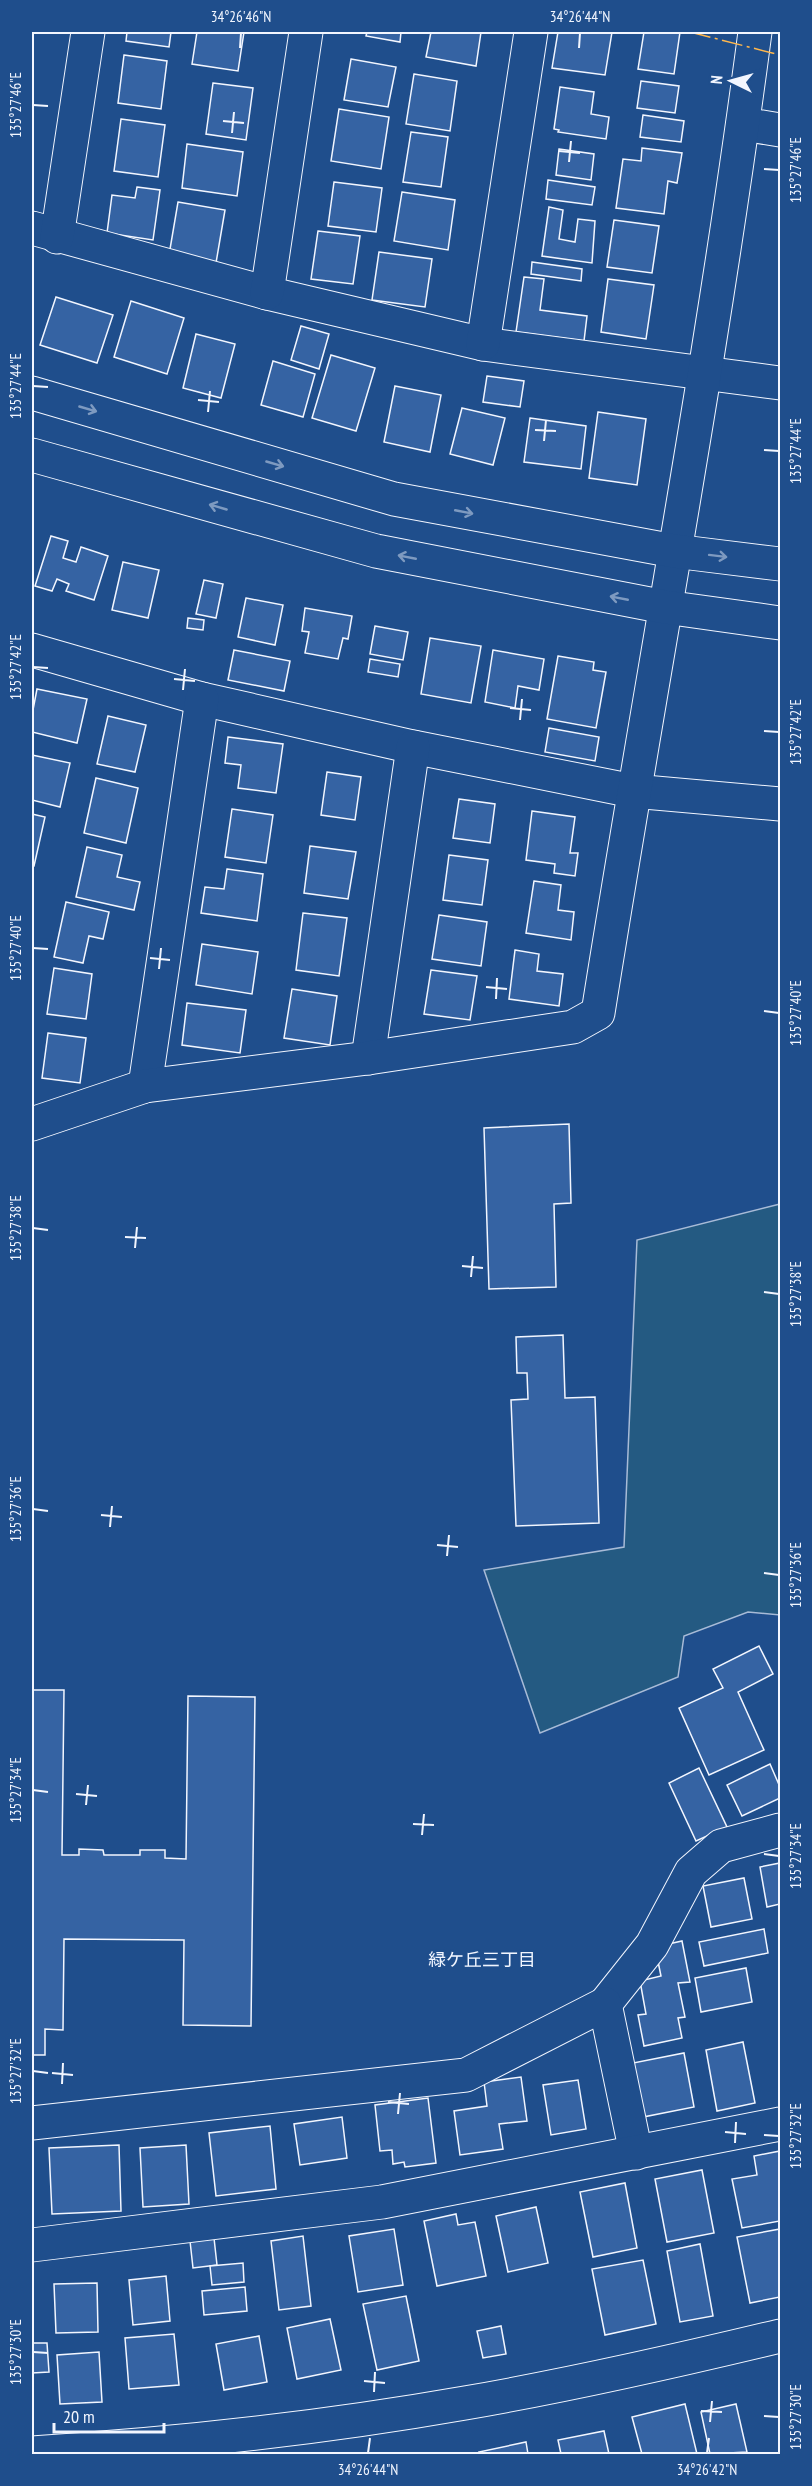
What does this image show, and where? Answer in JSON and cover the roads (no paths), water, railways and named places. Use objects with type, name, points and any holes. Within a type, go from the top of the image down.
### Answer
[{"type":"street","points":[[88,32],[44,233],[267,293],[483,344],[780,383]]},
{"type":"street","points":[[267,293],[306,32]]},
{"type":"street","points":[[483,344],[531,32]]},
{"type":"street","points":[[32,1124],[145,1086],[368,1058],[573,1027],[598,1013],[633,791],[706,373],[755,32]]},
{"type":"street","points":[[743,124],[780,130]]},
{"type":"street","points":[[32,393],[394,499],[674,551],[780,564]]},
{"type":"street","points":[[32,455],[376,551],[665,608],[780,623]]},
{"type":"street","points":[[32,650],[202,699],[413,747],[633,791],[780,804]]},
{"type":"street","points":[[145,1086],[202,699]]},
{"type":"street","points":[[368,1058],[413,747]]},
{"type":"street","points":[[32,2123],[466,2075],[605,2004],[652,1945],[691,1872],[722,1846],[780,1830]]},
{"type":"street","points":[[605,2004],[636,2153]]},
{"type":"street","points":[[32,2245],[382,2202],[780,2124]]},
{"type":"street","points":[[32,2453],[292,2441],[627,2372],[780,2336]]},
{"type":"district","name":"緑ケ丘三丁目","points":[[482,1959]]}]
